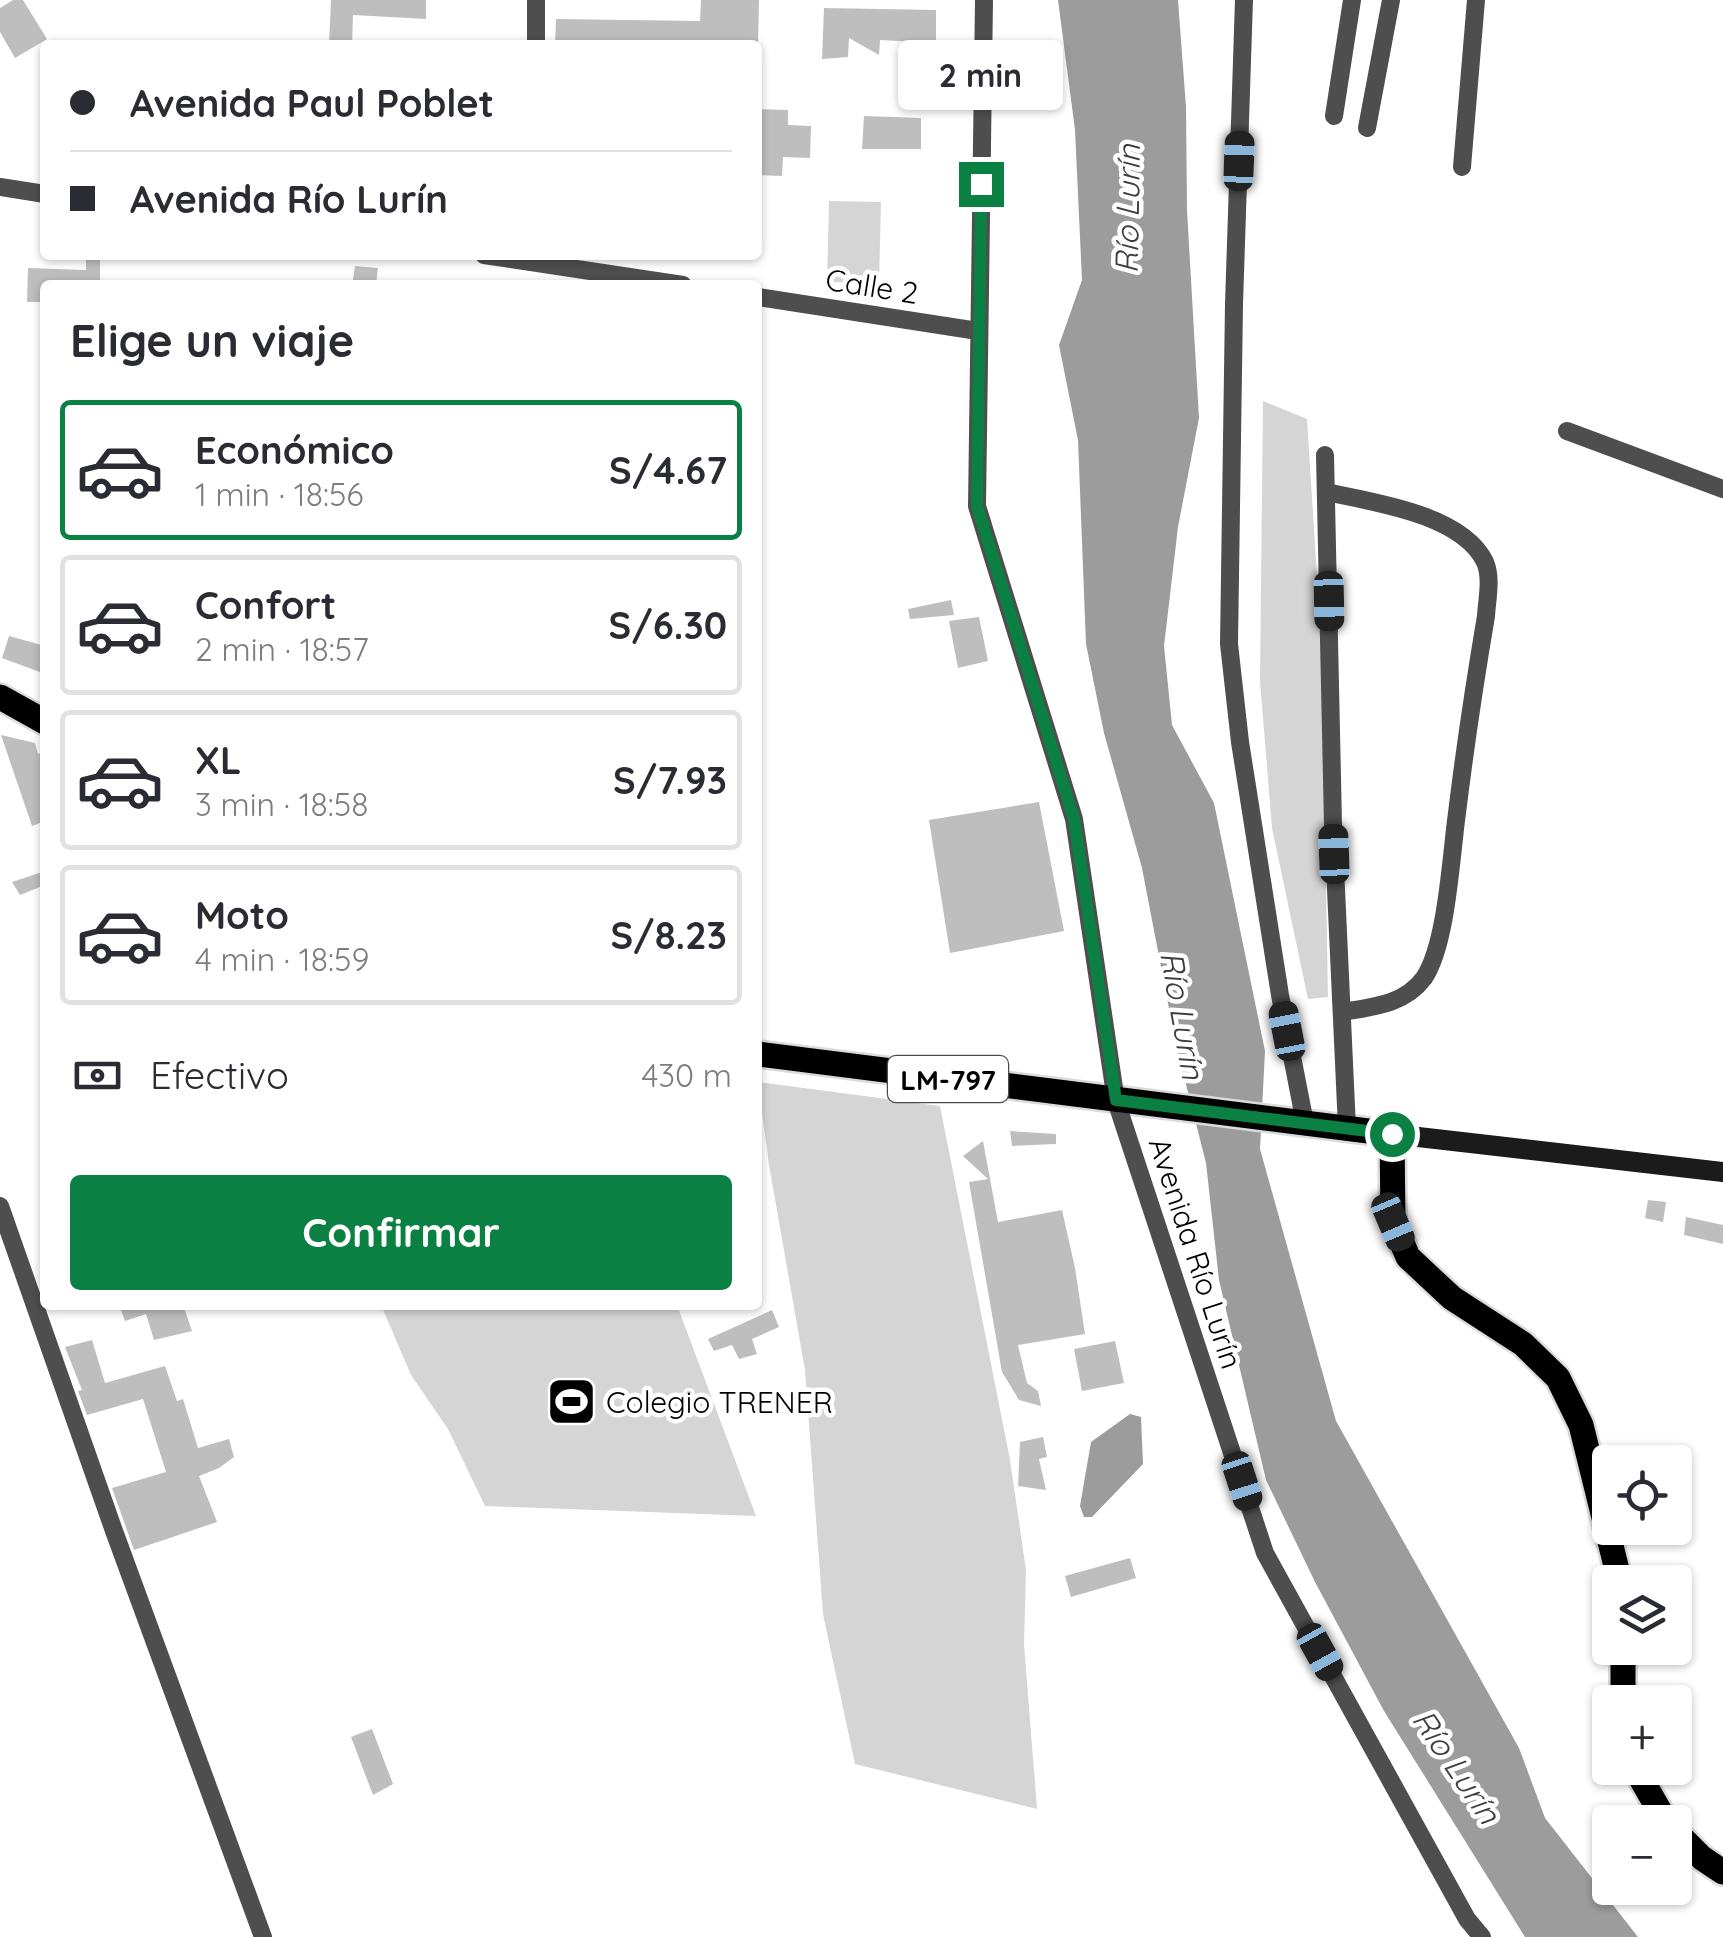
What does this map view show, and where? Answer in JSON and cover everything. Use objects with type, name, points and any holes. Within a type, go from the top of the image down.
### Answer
[{"type":"main road","points":[[0,697],[40,719]]},
{"type":"main road","name":"LM-797","points":[[762,1055],[1723,1172]]},
{"type":"main road","points":[[1392,1134],[1393,1222],[1408,1257],[1452,1298],[1523,1344],[1558,1378],[1580,1424],[1616,1565]]},
{"type":"main road","points":[[1692,1848],[1723,1872]]},
{"type":"street","points":[[536,0],[536,40]]},
{"type":"street","name":"Avenida Río Lurín","points":[[984,0],[977,506],[1074,819],[1127,1102],[1266,1552],[1458,1901],[1482,1937]]},
{"type":"street","points":[[1244,0],[1229,644],[1296,1122]]},
{"type":"street","points":[[1334,116],[1352,0]]},
{"type":"street","points":[[1367,128],[1390,0]]},
{"type":"street","points":[[1462,167],[1476,0]]},
{"type":"street","points":[[0,187],[40,193]]},
{"type":"street","points":[[545,260],[655,280]]},
{"type":"street","name":"Calle 2","points":[[762,297],[978,331]]},
{"type":"street","points":[[1567,431],[1723,489]]},
{"type":"street","points":[[1325,455],[1333,824],[1348,1128]]},
{"type":"street","points":[[1326,492],[1399,508],[1447,526],[1479,553],[1489,577],[1447,890],[1434,958],[1417,986],[1400,998],[1380,1006],[1342,1012]]},
{"type":"street","points":[[0,1206],[263,1937]]},
{"type":"shaded area","points":[[829,201],[881,202],[879,283],[827,282]]},
{"type":"shaded area","points":[[1263,401],[1307,419],[1322,656],[1328,997],[1308,999],[1272,828],[1260,681]]},
{"type":"shaded area","points":[[762,1083],[940,1106],[1010,1460],[1026,1570],[1024,1644],[1037,1809],[855,1764],[823,1614],[805,1370],[769,1165]]},
{"type":"shaded area","name":"Colegio TRENER","points":[[383,1310],[679,1310],[756,1516],[485,1506],[448,1429],[411,1375]]},
{"type":"water","name":"Río Lurín","points":[[1058,0],[1178,0],[1199,418],[1178,527],[1164,646],[1172,725],[1214,803],[1265,1051],[1260,1149],[1336,1421],[1519,1748],[1545,1818],[1592,1878],[1592,1905],[1613,1905],[1638,1937],[1525,1937],[1384,1711],[1266,1480],[1219,1280],[1206,1163],[1176,1045],[1142,868],[1104,733],[1086,644],[1078,440],[1059,345],[1082,280],[1075,130]]},
{"type":"water","points":[[1130,1414],[1141,1417],[1143,1464],[1092,1517],[1084,1517],[1080,1506],[1091,1442]]},
{"type":"building","points":[[13,0],[23,0],[47,39],[15,58],[0,32],[0,8]]},
{"type":"building","points":[[331,0],[426,0],[426,19],[353,15],[352,40],[329,40]]},
{"type":"building","points":[[701,0],[759,0],[758,40],[555,40],[556,19],[700,21]]},
{"type":"building","points":[[824,8],[936,10],[936,43],[880,40],[879,55],[849,38],[848,57],[822,59]]},
{"type":"building","points":[[762,109],[788,110],[788,125],[811,126],[810,158],[783,157],[782,176],[762,175]]},
{"type":"building","points":[[864,116],[921,118],[921,149],[862,149]]},
{"type":"building","points":[[86,260],[100,260],[100,280],[40,280],[40,302],[27,302],[28,268],[86,270]]},
{"type":"building","points":[[355,266],[378,268],[377,280],[353,280]]},
{"type":"building","points":[[951,600],[954,615],[910,619],[908,609]]},
{"type":"building","points":[[979,617],[988,661],[958,668],[949,621]]},
{"type":"building","points":[[9,636],[40,645],[40,672],[2,658]]},
{"type":"building","points":[[1,735],[35,743],[40,753],[40,823],[32,826]]},
{"type":"building","points":[[1039,802],[1064,931],[950,953],[929,820]]},
{"type":"building","points":[[40,873],[40,887],[20,895],[12,882]]},
{"type":"building","points":[[1010,1131],[1056,1134],[1056,1144],[1012,1146]]},
{"type":"building","points":[[983,1141],[998,1222],[1062,1210],[1075,1268],[1085,1334],[1018,1345],[1027,1383],[1038,1391],[1041,1406],[1019,1400],[1002,1372],[969,1182],[988,1179],[963,1156]]},
{"type":"building","points":[[1648,1200],[1666,1202],[1663,1222],[1645,1218]]},
{"type":"building","points":[[1686,1217],[1723,1225],[1723,1244],[1684,1235]]},
{"type":"building","points":[[121,1310],[185,1310],[192,1331],[154,1340],[146,1314],[125,1321]]},
{"type":"building","points":[[772,1310],[779,1327],[752,1339],[757,1354],[739,1359],[732,1345],[714,1351],[708,1339]]},
{"type":"building","points":[[92,1340],[105,1383],[165,1366],[177,1401],[183,1399],[198,1448],[229,1439],[234,1457],[199,1476],[217,1522],[134,1550],[112,1488],[166,1472],[143,1399],[87,1415],[65,1347]]},
{"type":"building","points":[[1115,1341],[1124,1383],[1082,1391],[1074,1349]]},
{"type":"building","points":[[1043,1437],[1047,1457],[1039,1459],[1046,1490],[1018,1486],[1020,1442]]},
{"type":"building","points":[[1130,1558],[1136,1578],[1071,1597],[1065,1576]]},
{"type":"building","points":[[372,1729],[393,1784],[373,1795],[351,1737]]},
{"type":"place","name":"Colegio TRENER","points":[[571,1402]]},
{"type":"route","points":[[981,184],[977,506],[1074,819],[1116,1100],[1392,1134]]}]
